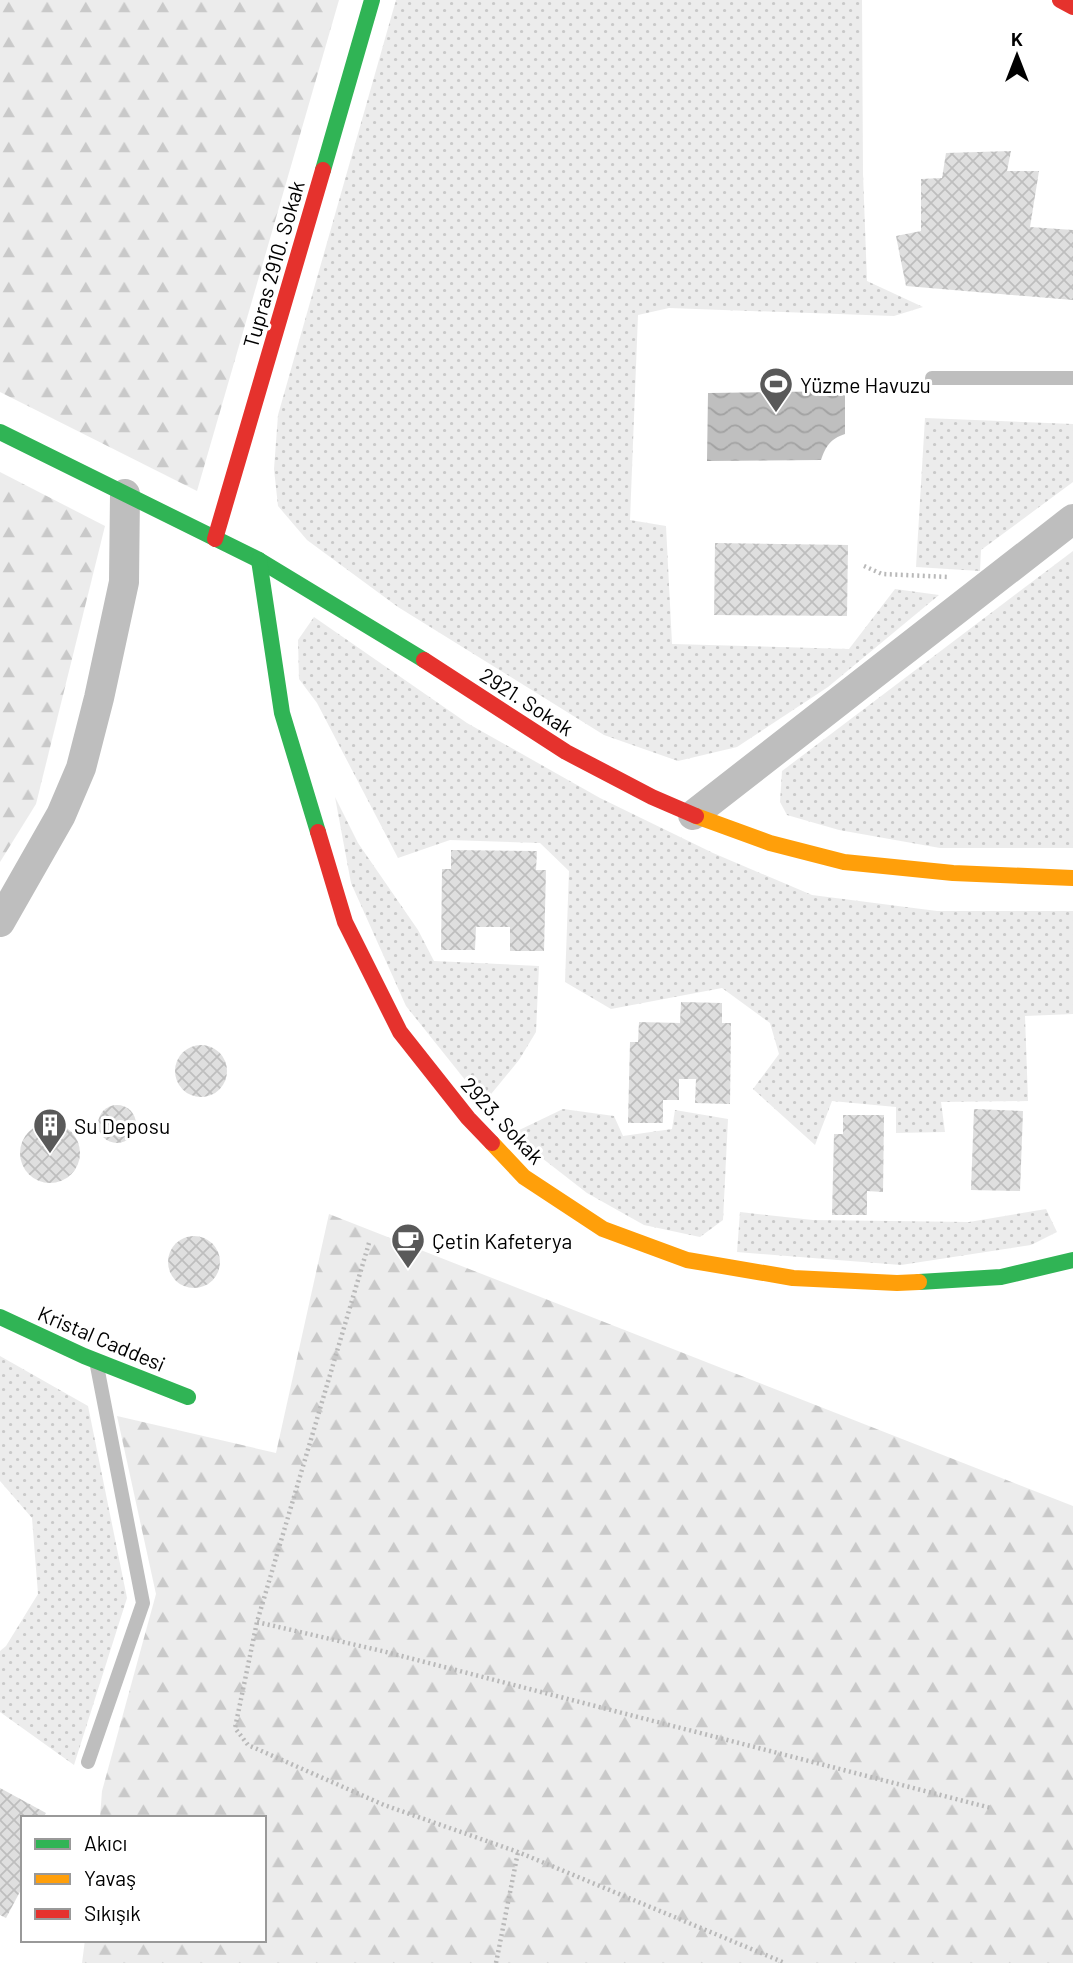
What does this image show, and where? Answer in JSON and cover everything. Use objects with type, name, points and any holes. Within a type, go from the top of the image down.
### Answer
[{"type":"street","name":"Tupras 2910. Sokak","points":[[215,539],[372,0]]},
{"type":"street","points":[[1060,0],[1073,8]]},
{"type":"street","name":"2921. Sokak","points":[[0,432],[259,560],[441,670],[566,752],[693,815],[770,843],[844,862],[953,873],[1073,878]]},
{"type":"street","points":[[0,922],[61,815],[81,768],[124,582],[125,494]]},
{"type":"street","points":[[693,815],[1073,519]]},
{"type":"street","name":"2923. Sokak","points":[[259,560],[282,713],[345,922],[400,1032],[468,1118],[524,1177],[603,1229],[687,1260],[793,1278],[897,1283],[1001,1277],[1073,1260]]},
{"type":"street","name":"Kristal Caddesi","points":[[0,1317],[96,1361],[188,1396]]},
{"type":"lane","points":[[932,378],[1073,378]]},
{"type":"lane","points":[[88,1762],[143,1603],[96,1361]]},
{"type":"path","points":[[864,566],[882,574],[996,579]]},
{"type":"path","points":[[369,1243],[257,1622],[234,1728],[248,1745],[384,1805],[518,1852],[774,1961],[785,1963]]},
{"type":"path","points":[[257,1622],[382,1651],[991,1808]]},
{"type":"path","points":[[496,1963],[518,1852]]},
{"type":"green space","points":[[0,0],[339,0],[197,491],[0,392]]},
{"type":"green space","points":[[396,0],[862,0],[867,281],[923,307],[894,316],[669,308],[638,315],[630,520],[666,526],[672,644],[849,649],[895,589],[939,595],[828,687],[737,747],[678,761],[604,735],[398,607],[307,540],[278,506],[274,469],[278,415]]},
{"type":"green space","points":[[925,418],[1073,424],[1073,482],[981,550],[980,571],[916,567]]},
{"type":"green space","points":[[0,472],[105,526],[36,804],[0,862]]},
{"type":"green space","points":[[1073,551],[1073,848],[940,848],[839,830],[787,815],[780,802],[782,771]]},
{"type":"green space","points":[[314,617],[467,723],[600,798],[713,853],[812,895],[937,911],[1073,911],[1073,1014],[1025,1016],[1028,1101],[941,1102],[945,1132],[896,1133],[896,1107],[832,1101],[815,1145],[753,1089],[779,1054],[770,1023],[722,988],[611,1009],[565,982],[569,871],[540,843],[450,840],[398,858],[317,703],[299,679],[298,640]]},
{"type":"green space","points":[[335,797],[358,843],[418,930],[434,961],[539,966],[536,1032],[519,1060],[487,1099],[466,1081],[406,1006],[351,883]]},
{"type":"green space","points":[[563,1109],[614,1116],[623,1136],[672,1129],[675,1110],[728,1119],[723,1220],[700,1237],[644,1225],[587,1193],[511,1134]]},
{"type":"green space","points":[[1046,1209],[1057,1232],[1031,1245],[901,1265],[737,1252],[740,1212],[813,1220],[969,1222]]},
{"type":"green space","points":[[329,1214],[1073,1506],[1073,1963],[82,1963],[85,1942],[266,1942],[266,1816],[100,1816],[102,1791],[156,1594],[117,1416],[276,1453]]},
{"type":"green space","points":[[0,1356],[88,1406],[127,1598],[74,1765],[0,1712],[0,1651],[6,1646],[38,1594],[32,1518],[0,1481]]},
{"type":"water","name":"Yüzme Havuzu","points":[[845,391],[845,434],[829,444],[821,460],[707,461],[708,393]]},
{"type":"building","points":[[1011,151],[1007,171],[1039,171],[1030,227],[1073,230],[1073,300],[906,286],[896,236],[921,231],[921,179],[942,178],[946,153]]},
{"type":"building","points":[[715,543],[848,545],[847,616],[714,615]]},
{"type":"building","points":[[451,850],[537,851],[536,870],[546,870],[544,951],[510,951],[510,927],[476,927],[475,950],[441,950],[442,869],[451,869]]},
{"type":"building","points":[[681,1002],[722,1003],[722,1023],[731,1023],[730,1104],[695,1103],[696,1079],[679,1079],[679,1100],[663,1100],[663,1123],[628,1123],[630,1042],[638,1042],[639,1022],[680,1023]]},
{"type":"building","points":[[201,1045],[220,1052],[227,1071],[220,1090],[201,1097],[182,1090],[175,1071],[182,1052]]},
{"type":"building","points":[[117,1105],[130,1111],[136,1124],[130,1137],[117,1143],[104,1137],[98,1124],[104,1111]]},
{"type":"building","points":[[974,1109],[1023,1111],[1020,1191],[971,1190]]},
{"type":"building","points":[[843,1115],[884,1115],[883,1192],[867,1191],[867,1215],[832,1215],[834,1134],[843,1134]]},
{"type":"building","name":"Su Deposu","points":[[44,1123],[56,1123],[75,1136],[80,1153],[78,1165],[67,1178],[56,1183],[44,1183],[25,1170],[20,1159],[20,1147],[33,1128]]},
{"type":"building","points":[[194,1236],[204,1238],[212,1244],[218,1252],[218,1272],[212,1280],[204,1286],[194,1288],[184,1286],[176,1280],[170,1272],[168,1262],[170,1252],[176,1244],[184,1238]]},
{"type":"building","points":[[0,1788],[46,1813],[44,1816],[21,1816],[21,1890],[6,1918],[0,1915]]},
{"type":"traffic: fast","points":[[323,170],[372,0]]},
{"type":"traffic: fast","points":[[0,432],[259,560],[424,660]]},
{"type":"traffic: fast","points":[[259,560],[282,713],[318,832]]},
{"type":"traffic: fast","points":[[919,1282],[1001,1277],[1073,1260]]},
{"type":"traffic: fast","points":[[0,1317],[84,1356],[188,1397]]},
{"type":"traffic: slow","points":[[696,816],[770,843],[844,862],[953,873],[1073,878]]},
{"type":"traffic: slow","points":[[492,1143],[524,1177],[603,1229],[687,1260],[793,1278],[919,1282]]},
{"type":"traffic: jam","points":[[1060,0],[1073,7]]},
{"type":"traffic: jam","points":[[215,539],[323,170]]},
{"type":"traffic: jam","points":[[424,660],[566,752],[652,797],[696,816]]},
{"type":"traffic: jam","points":[[318,832],[345,922],[400,1032],[468,1118],[492,1143]]},
{"type":"place","name":"Yüzme Havuzu","points":[[776,414]]},
{"type":"place","name":"Su Deposu","points":[[50,1155]]},
{"type":"place","name":"Çetin Kafeterya","points":[[408,1270]]}]
